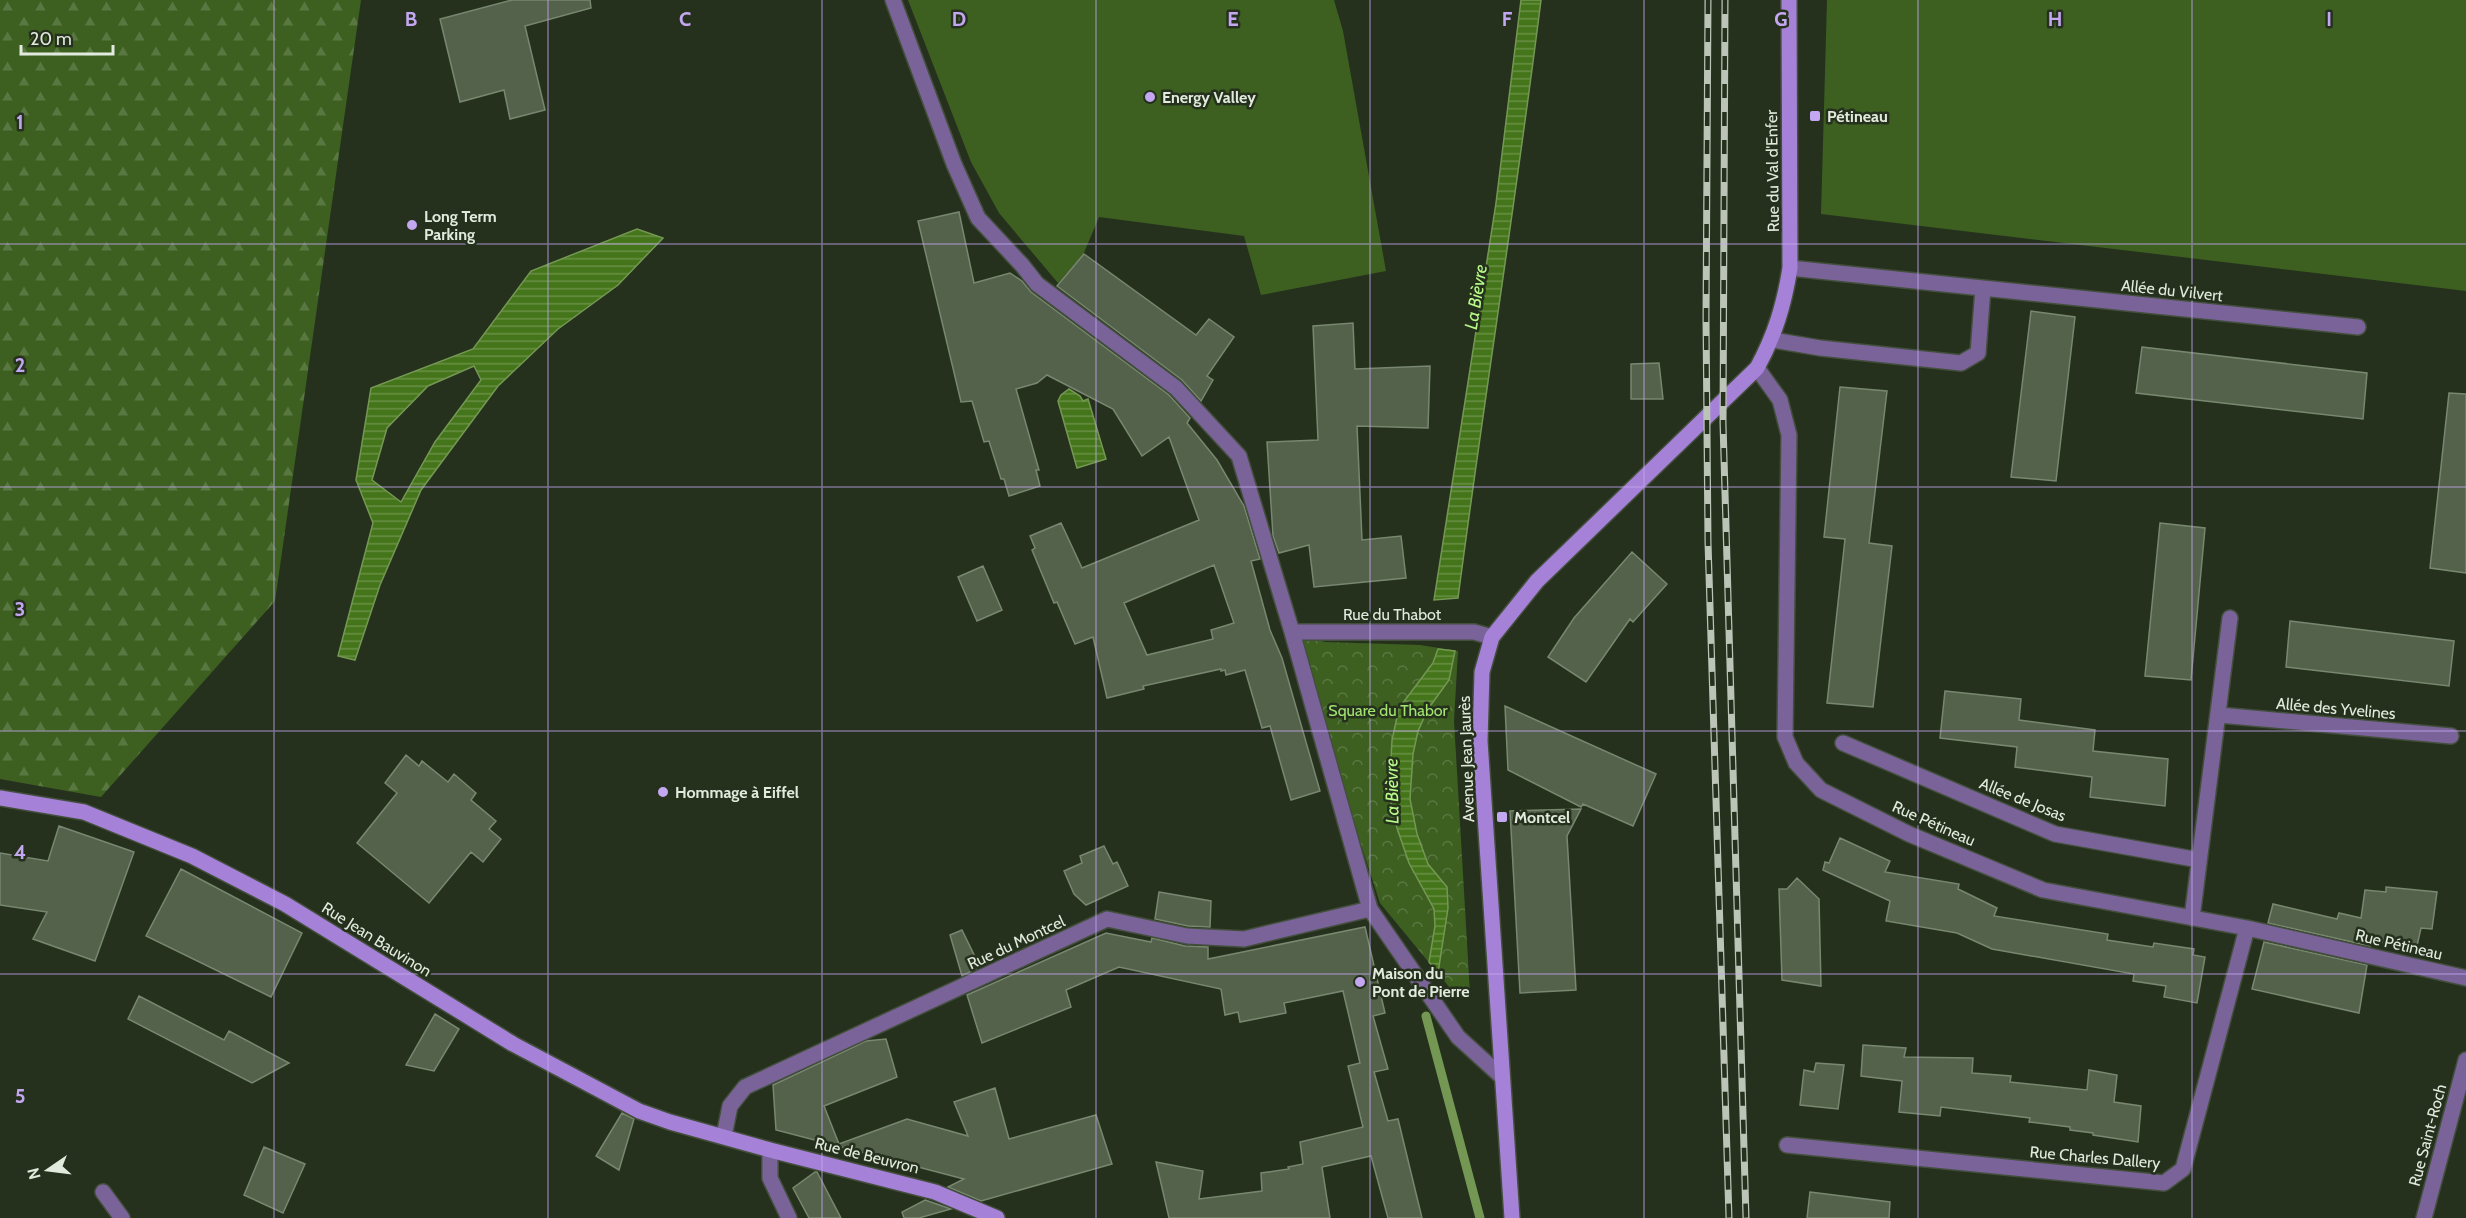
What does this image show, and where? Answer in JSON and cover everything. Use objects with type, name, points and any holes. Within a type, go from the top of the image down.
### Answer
[{"type":"street","points":[[893,0],[954,164],[978,218],[1037,284],[1176,388],[1239,456],[1292,632],[1370,909],[1458,1037],[1502,1077]]},
{"type":"street","name":"Rue du Val d'Enfer","points":[[1773,340],[1784,304],[1790,268],[1789,0]]},
{"type":"street","name":"Allée du Vilvert","points":[[1790,268],[2358,327]]},
{"type":"street","points":[[1773,340],[1821,348],[1961,363],[1978,353],[1983,288]]},
{"type":"street","name":"Avenue Jean Jaurès","points":[[1512,1218],[1480,741],[1482,672],[1492,637],[1545,572],[1757,368],[1773,340]]},
{"type":"street","name":"Rue Pétineau","points":[[1757,368],[1780,400],[1790,435],[1785,737],[1796,763],[1821,790],[1909,834],[2043,890],[2247,928],[2466,978]]},
{"type":"street","points":[[2192,918],[2230,618]]},
{"type":"street","name":"Rue du Thabot","points":[[1292,632],[1474,632],[1492,637]]},
{"type":"street","name":"Allée des Yvelines","points":[[2219,715],[2451,736]]},
{"type":"street","name":"Allée de Josas","points":[[1843,742],[2055,834],[2199,860]]},
{"type":"street","name":"Rue Jean Bauvinon","points":[[0,798],[84,812],[192,856],[285,904],[513,1044],[639,1111],[670,1122],[724,1136]]},
{"type":"street","name":"Rue du Montcel","points":[[724,1136],[730,1106],[745,1087],[1107,919],[1187,936],[1244,939],[1370,909]]},
{"type":"street","name":"Rue Charles Dallery","points":[[1787,1145],[2164,1183],[2183,1169],[2247,928]]},
{"type":"street","name":"Rue Saint-Roch","points":[[2424,1218],[2466,1060]]},
{"type":"street","name":"Rue de Beuvron","points":[[724,1136],[935,1192],[997,1218]]},
{"type":"street","points":[[770,1150],[770,1178],[789,1218]]},
{"type":"street","points":[[103,1192],[122,1218]]},
{"type":"green space","points":[[0,0],[361,0],[275,601],[101,797],[0,779]]},
{"type":"green space","name":"Energy Valley","points":[[908,0],[1334,0],[1343,31],[1386,271],[1261,295],[1244,236],[1099,217],[1083,255],[1058,283],[999,213],[971,162]]},
{"type":"green space","points":[[1827,0],[2466,0],[2466,291],[1821,214]]},
{"type":"green space","name":"Square du Thabor","points":[[1292,632],[1325,642],[1420,645],[1458,651],[1454,721],[1470,994],[1459,999],[1380,903]]},
{"type":"water","points":[[1521,0],[1541,0],[1458,598],[1434,600],[1496,203]]},
{"type":"water","points":[[637,229],[663,238],[618,285],[558,329],[498,386],[421,490],[380,585],[355,660],[338,656],[373,523],[356,480],[371,388],[473,349],[531,271]],"holes":[[[474,366],[481,380],[435,442],[401,502],[372,480],[387,428],[428,386]]]},
{"type":"water","points":[[1069,389],[1080,396],[1083,401],[1088,399],[1106,459],[1077,468],[1058,401],[1061,395]]},
{"type":"water","points":[[1438,649],[1455,651],[1449,680],[1428,709],[1418,731],[1413,754],[1410,799],[1417,834],[1428,864],[1447,887],[1448,908],[1438,973],[1429,962],[1435,926],[1434,909],[1409,863],[1397,828],[1390,799],[1390,778],[1392,740],[1399,708],[1433,663]]},
{"type":"building","points":[[512,0],[590,0],[591,8],[525,26],[545,110],[510,119],[504,90],[460,102],[440,19]]},
{"type":"building","points":[[959,212],[974,283],[1010,273],[1022,281],[1031,292],[1169,395],[1190,418],[1187,423],[1217,460],[1244,506],[1260,559],[1251,561],[1270,630],[1282,658],[1320,791],[1291,800],[1270,726],[1262,728],[1245,670],[1226,675],[1225,670],[1221,671],[1221,669],[1143,686],[1144,689],[1107,698],[1093,637],[1075,644],[1057,602],[1054,603],[1032,550],[1035,548],[1030,536],[1061,523],[1082,568],[1199,520],[1169,437],[1142,456],[1113,409],[1047,375],[1037,383],[1016,389],[1039,470],[1036,470],[1040,486],[1009,496],[989,441],[984,442],[972,401],[961,402],[918,221]],"holes":[[[1214,565],[1234,623],[1211,630],[1213,639],[1147,655],[1124,603]]]},
{"type":"building","points":[[1084,254],[1196,335],[1209,319],[1234,337],[1207,376],[1213,380],[1201,401],[1182,380],[1057,286]]},
{"type":"building","points":[[2031,311],[2075,317],[2056,481],[2011,477]]},
{"type":"building","points":[[1353,323],[1355,369],[1430,366],[1428,428],[1357,426],[1362,540],[1401,536],[1406,578],[1314,587],[1309,545],[1279,553],[1273,536],[1267,442],[1318,440],[1313,326]]},
{"type":"building","points":[[2142,347],[2367,373],[2363,419],[2136,393]]},
{"type":"building","points":[[1659,363],[1663,399],[1631,399],[1631,364]]},
{"type":"building","points":[[1840,387],[1887,391],[1869,543],[1892,546],[1873,707],[1827,703],[1845,539],[1824,537]]},
{"type":"building","points":[[2449,393],[2466,394],[2466,573],[2430,568]]},
{"type":"building","points":[[2160,523],[2205,528],[2191,680],[2145,676]]},
{"type":"building","points":[[1632,552],[1667,584],[1633,622],[1630,619],[1586,682],[1548,657],[1574,618]]},
{"type":"building","points":[[983,566],[1002,610],[977,621],[958,577]]},
{"type":"building","points":[[2290,621],[2454,641],[2449,686],[2286,667]]},
{"type":"building","points":[[1945,691],[2021,699],[2019,720],[2095,730],[2093,751],[2168,759],[2165,806],[2090,797],[2092,777],[2015,767],[2017,747],[1940,738]]},
{"type":"building","points":[[1505,706],[1656,774],[1633,826],[1583,804],[1581,807],[1508,770]]},
{"type":"building","points":[[406,755],[419,766],[422,761],[448,782],[454,774],[476,793],[471,800],[496,821],[489,829],[501,839],[483,862],[471,852],[429,903],[357,843],[397,793],[385,783]]},
{"type":"building","points":[[1581,809],[1567,836],[1576,990],[1520,993],[1510,811]]},
{"type":"building","points":[[59,826],[134,852],[95,961],[33,939],[47,912],[0,905],[0,853],[48,861]]},
{"type":"building","points":[[1840,838],[1890,861],[1885,872],[1959,884],[1958,889],[1997,908],[1994,916],[2108,934],[2107,940],[2153,947],[2154,943],[2194,949],[2193,955],[2205,957],[2197,1003],[2164,997],[2166,986],[2133,981],[2134,974],[1992,949],[1957,933],[1886,921],[1890,901],[1823,870],[1825,862],[1829,863]]},
{"type":"building","points":[[1104,846],[1113,864],[1117,862],[1128,886],[1086,905],[1074,894],[1064,871],[1082,863],[1080,856]]},
{"type":"building","points":[[181,869],[302,933],[271,997],[146,936]]},
{"type":"building","points":[[1797,878],[1819,899],[1821,986],[1782,980],[1779,889],[1787,889]]},
{"type":"building","points":[[2386,887],[2437,892],[2432,929],[2421,928],[2416,950],[2371,940],[2370,946],[2268,923],[2273,904],[2337,919],[2339,913],[2361,918],[2365,890],[2386,892]]},
{"type":"building","points":[[1159,892],[1211,901],[1210,927],[1188,926],[1155,919]]},
{"type":"building","points":[[1365,927],[1385,1013],[1373,1016],[1388,1069],[1374,1072],[1388,1121],[1398,1119],[1422,1218],[1388,1218],[1371,1156],[1322,1167],[1330,1218],[1169,1218],[1156,1162],[1203,1171],[1199,1199],[1262,1191],[1261,1173],[1289,1169],[1288,1167],[1303,1164],[1300,1142],[1363,1127],[1348,1066],[1360,1063],[1343,991],[1284,1003],[1286,1013],[1240,1022],[1238,1012],[1225,1015],[1221,989],[1119,967],[1066,990],[1071,1007],[982,1043],[967,995],[1106,933],[1151,942],[1152,938],[1185,946],[1208,947],[1208,959]]},
{"type":"building","points":[[962,930],[980,967],[962,976],[950,935]]},
{"type":"building","points":[[2264,942],[2367,965],[2359,1013],[2252,989]]},
{"type":"building","points":[[139,996],[224,1040],[229,1031],[289,1063],[252,1083],[128,1019]]},
{"type":"building","points":[[435,1014],[459,1029],[434,1071],[406,1065]]},
{"type":"building","points":[[886,1039],[897,1077],[824,1106],[839,1144],[907,1119],[968,1136],[954,1102],[995,1088],[1009,1139],[1096,1115],[1112,1164],[981,1201],[948,1187],[964,1179],[776,1130],[773,1085],[866,1041]]},
{"type":"building","points":[[1863,1045],[1906,1048],[1904,1057],[1973,1058],[1972,1073],[2011,1076],[2010,1082],[2087,1090],[2089,1070],[2117,1075],[2114,1102],[2141,1106],[2138,1142],[2070,1130],[2070,1127],[2029,1122],[2030,1118],[1941,1107],[1940,1116],[1899,1112],[1902,1081],[1861,1076]]},
{"type":"building","points":[[1816,1063],[1844,1065],[1838,1109],[1800,1105],[1804,1070],[1814,1072]]},
{"type":"building","points":[[622,1113],[634,1119],[619,1170],[596,1156]]},
{"type":"building","points":[[264,1147],[305,1164],[283,1213],[244,1195]]},
{"type":"building","points":[[815,1172],[841,1218],[809,1218],[793,1188]]},
{"type":"building","points":[[1810,1192],[1890,1202],[1889,1218],[1807,1218]]},
{"type":"building","points":[[925,1200],[951,1209],[919,1218],[904,1218],[902,1212]]},
{"type":"waterway","name":"La Bièvre","points":[[1426,1016],[1480,1218]]},
{"type":"railway","points":[[1708,0],[1706,318],[1708,542],[1729,1218]]},
{"type":"railway","points":[[1725,0],[1723,423],[1746,1218]]},
{"type":"place","name":"Energy Valley","points":[[1150,97]]},
{"type":"place","name":"Pétineau","points":[[1815,116]]},
{"type":"place","name":"Long Term Parking","points":[[412,225]]},
{"type":"place","name":"Hommage à Eiffel","points":[[663,792]]},
{"type":"place","name":"Montcel","points":[[1502,817]]},
{"type":"place","name":"Maison du Pont de Pierre","points":[[1360,982]]}]
